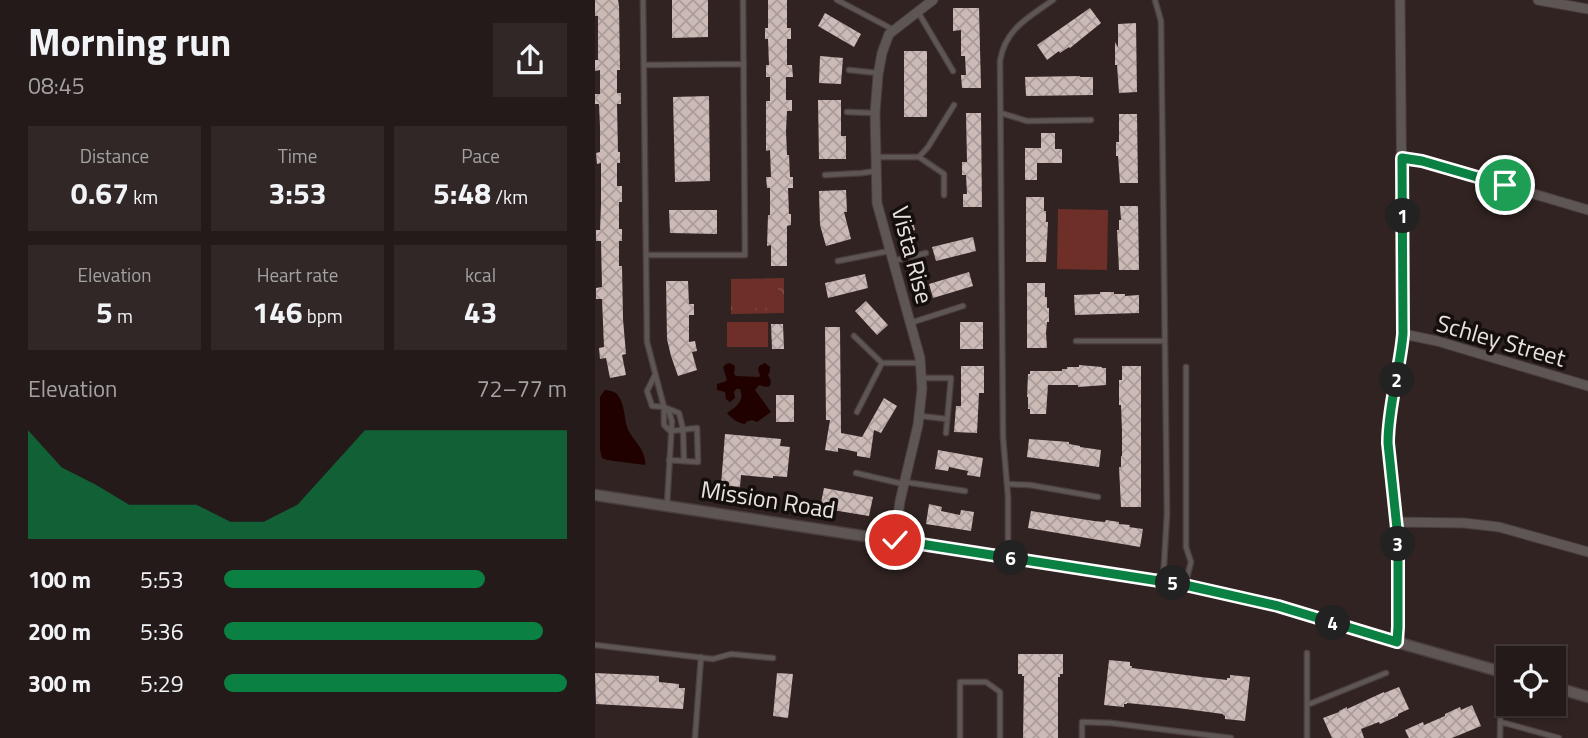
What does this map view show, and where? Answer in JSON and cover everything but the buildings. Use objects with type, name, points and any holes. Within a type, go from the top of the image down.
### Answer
[{"type":"street","name":"Vista Rise","points":[[895,540],[919,416],[922,378],[921,363],[877,203],[878,73],[881,53],[889,34],[933,0]]},
{"type":"street","points":[[1397,642],[1396,522],[1388,428],[1403,334],[1400,0]]},
{"type":"street","points":[[1538,0],[1588,9]]},
{"type":"street","points":[[1402,158],[1422,161],[1588,210]]},
{"type":"street","name":"Schley Street","points":[[1403,334],[1437,341],[1588,386]]},
{"type":"street","name":"Mission Road","points":[[595,495],[1185,585],[1278,606],[1496,670]]},
{"type":"street","points":[[1396,522],[1464,523],[1499,527],[1588,552]]},
{"type":"street","points":[[1566,691],[1588,697]]},
{"type":"lane","points":[[643,0],[647,342],[664,407],[664,425],[671,431]]},
{"type":"lane","points":[[646,255],[745,255],[744,0]]},
{"type":"lane","points":[[837,0],[894,30]]},
{"type":"lane","points":[[1008,557],[1003,438],[1000,61],[1005,42],[1021,24],[1053,0]]},
{"type":"lane","points":[[1155,0],[1161,21],[1167,514],[1163,581]]},
{"type":"lane","points":[[918,12],[953,71]]},
{"type":"lane","points":[[644,65],[744,65]]},
{"type":"lane","points":[[849,70],[878,73]]},
{"type":"lane","points":[[919,157],[954,105]]},
{"type":"lane","points":[[847,112],[876,113]]},
{"type":"lane","points":[[1000,113],[1027,121],[1091,120]]},
{"type":"lane","points":[[876,158],[919,157],[944,174],[944,195]]},
{"type":"lane","points":[[825,175],[876,171]]},
{"type":"lane","points":[[838,261],[890,251]]},
{"type":"lane","points":[[893,261],[926,253]]},
{"type":"lane","points":[[910,323],[963,306]]},
{"type":"lane","points":[[854,336],[882,363],[921,363]]},
{"type":"lane","points":[[1076,341],[1165,341]]},
{"type":"lane","points":[[856,412],[882,363]]},
{"type":"lane","points":[[1185,585],[1191,562],[1186,547],[1186,367]]},
{"type":"lane","points":[[655,375],[646,391],[652,406],[679,413],[683,429],[684,461]]},
{"type":"lane","points":[[922,378],[951,378],[946,433]]},
{"type":"lane","points":[[919,416],[947,419]]},
{"type":"lane","points":[[669,460],[698,462],[697,428],[671,431]]},
{"type":"lane","points":[[667,505],[671,431]]},
{"type":"lane","points":[[856,473],[965,491]]},
{"type":"lane","points":[[1007,484],[1030,485],[1098,497]]},
{"type":"lane","points":[[595,645],[713,659],[731,654],[773,658]]},
{"type":"lane","points":[[1307,653],[1307,738]]},
{"type":"lane","points":[[695,738],[701,657]]},
{"type":"lane","points":[[1307,705],[1386,673]]},
{"type":"lane","points":[[960,738],[960,681],[986,681],[1000,692],[1000,738]]},
{"type":"lane","points":[[1500,738],[1501,716]]},
{"type":"lane","points":[[1081,738],[1081,722],[1111,723],[1231,738]]},
{"type":"lane","points":[[1501,722],[1559,738]]},
{"type":"green space","points":[[1058,209],[1108,210],[1107,270],[1057,269]]},
{"type":"green space","points":[[784,278],[784,313],[731,314],[731,279]]},
{"type":"green space","points":[[737,283],[778,283],[778,308],[737,309]]},
{"type":"green space","points":[[727,322],[768,322],[768,347],[727,347]]},
{"type":"shaded area","points":[[730,363],[735,366],[736,376],[759,377],[759,366],[765,363],[770,367],[770,386],[759,385],[755,390],[771,412],[757,422],[752,420],[745,424],[727,413],[736,406],[741,397],[740,389],[736,389],[735,398],[730,402],[726,399],[725,392],[717,390],[717,384],[727,380],[723,367]]},
{"type":"shaded area","points":[[605,390],[618,395],[628,430],[642,451],[645,465],[602,458],[600,397]]},
{"type":"route","points":[[895,540],[1163,581],[1245,597],[1397,642],[1398,538],[1388,428],[1403,334],[1402,158],[1422,161],[1505,185]]}]
